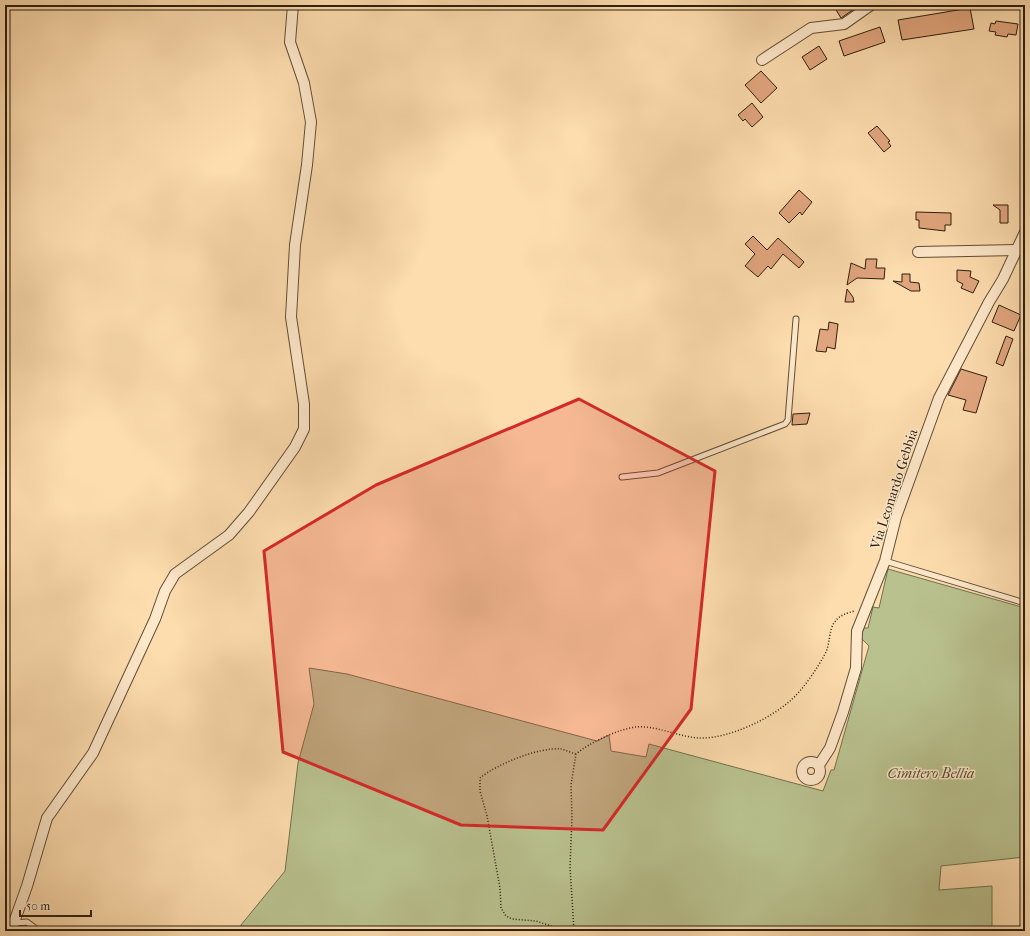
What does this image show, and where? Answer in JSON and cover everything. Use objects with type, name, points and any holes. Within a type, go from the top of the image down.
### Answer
[{"type":"street","points":[[13,926],[46,818],[93,753],[168,586],[175,574],[229,535],[249,512],[295,447],[304,429],[304,404],[291,317],[295,245],[307,165],[310,122],[304,83],[290,42],[293,5]]},
{"type":"street","points":[[762,60],[811,28],[844,24],[871,5]]},
{"type":"street","name":"Via Leonardo Gebbia","points":[[819,765],[830,748],[843,712],[856,668],[857,631],[885,562],[896,517],[939,398],[1025,232]]},
{"type":"street","points":[[918,252],[1017,250]]},
{"type":"lane","points":[[622,477],[658,473],[785,424],[788,420],[796,319]]},
{"type":"lane","points":[[885,562],[1025,603]]},
{"type":"lane","points":[[5,924],[13,926],[27,922],[39,931]]},
{"type":"path","points":[[574,931],[570,867],[572,816],[571,785],[576,754],[583,748],[609,735],[636,727],[698,738],[722,735],[756,723],[791,701],[806,683],[826,652],[833,623],[844,614],[867,608]]},
{"type":"path","points":[[566,931],[536,921],[512,919],[506,916],[501,908],[500,888],[480,790],[480,778],[498,765],[518,757],[561,749],[576,754]]},
{"type":"highlighted area","points":[[579,399],[715,471],[691,709],[603,830],[461,825],[283,752],[264,551],[376,485]]},
{"type":"green space","name":"Cimitero Bellia","points":[[888,569],[1025,608],[1025,857],[941,866],[939,890],[992,886],[992,931],[241,931],[241,925],[285,871],[298,763],[314,704],[309,668],[347,674],[597,741],[609,735],[611,751],[646,757],[649,744],[823,791],[831,770],[834,770],[869,646],[860,637],[864,628],[868,628],[873,607],[879,608]]},
{"type":"building","points":[[833,5],[860,5],[841,18]]},
{"type":"building","points":[[970,8],[974,29],[902,40],[898,20]]},
{"type":"building","points":[[996,21],[1018,24],[1016,35],[1008,34],[1007,37],[995,35],[996,32],[989,31],[991,23],[995,24]]},
{"type":"building","points":[[880,27],[885,42],[844,56],[839,41]]},
{"type":"building","points":[[819,46],[827,59],[810,70],[802,57]]},
{"type":"building","points":[[761,71],[777,88],[761,103],[745,85]]},
{"type":"building","points":[[752,103],[763,117],[752,127],[745,119],[743,121],[738,115]]},
{"type":"building","points":[[877,126],[890,141],[888,142],[891,146],[884,152],[868,133]]},
{"type":"building","points":[[799,190],[812,202],[802,215],[800,212],[789,223],[779,213]]},
{"type":"building","points":[[993,205],[1008,205],[1008,223],[1000,223],[1000,210]]},
{"type":"building","points":[[916,212],[951,213],[951,225],[945,225],[945,231],[919,228],[919,220],[916,220]]},
{"type":"building","points":[[753,236],[767,250],[778,238],[804,262],[799,268],[783,254],[771,269],[768,266],[758,277],[745,266],[755,254],[745,244]]},
{"type":"building","points":[[866,259],[877,259],[876,268],[885,268],[884,279],[857,278],[847,285],[851,263],[865,269]]},
{"type":"building","points":[[957,270],[971,271],[970,277],[979,281],[973,293],[961,288],[963,284],[957,281]]},
{"type":"building","points":[[902,274],[910,274],[910,282],[919,283],[920,291],[911,291],[893,281],[902,282]]},
{"type":"building","points":[[847,289],[853,297],[854,302],[845,302]]},
{"type":"building","points":[[999,305],[1021,315],[1014,331],[992,322]]},
{"type":"building","points":[[829,322],[838,324],[835,349],[827,347],[826,352],[816,351],[820,329],[828,330]]},
{"type":"building","points":[[1006,336],[1013,339],[1003,366],[996,363]]},
{"type":"building","points":[[961,369],[987,377],[976,413],[963,410],[966,400],[948,395]]},
{"type":"building","points":[[810,413],[807,424],[792,425],[793,414]]}]
